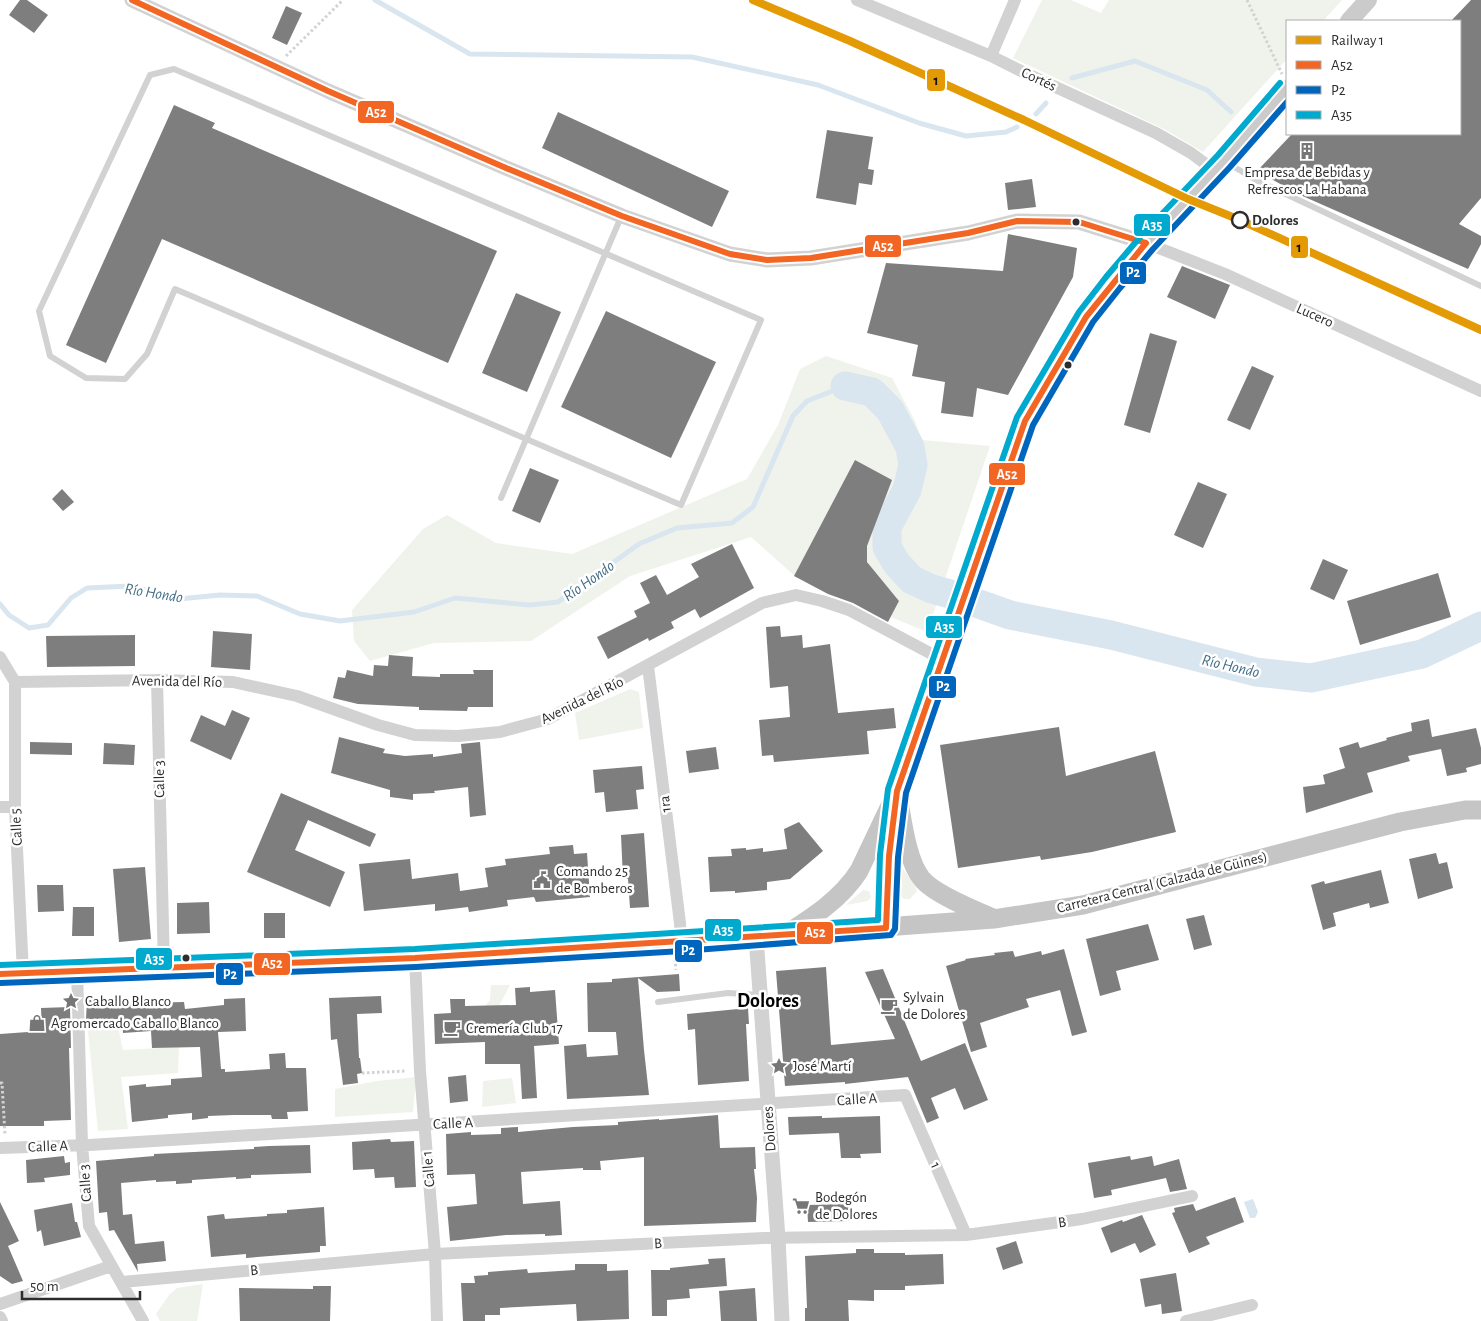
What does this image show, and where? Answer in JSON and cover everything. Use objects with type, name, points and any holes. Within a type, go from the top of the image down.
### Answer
[{"type":"main road","points":[[1350,20],[1368,0]]},
{"type":"main road","points":[[784,935],[818,914],[843,892],[859,872],[897,791],[1025,421],[1056,366],[1086,317],[1146,243],[1220,166],[1285,82]]},
{"type":"main road","points":[[897,791],[912,862],[922,880],[939,892],[994,919]]},
{"type":"main road","points":[[886,928],[889,856],[897,791]]},
{"type":"main road","name":"Carretera Central (Calzada de Güines)","points":[[0,974],[415,958],[756,937],[994,919],[1083,904],[1400,822],[1465,810],[1481,810]]},
{"type":"street","points":[[132,0],[275,66],[506,168],[622,216],[730,254],[767,260],[812,258],[949,236],[1017,221],[1079,222],[1146,243]]},
{"type":"street","name":"Cortés","points":[[857,0],[991,56],[1156,133],[1190,153],[1220,166]]},
{"type":"street","points":[[991,56],[1015,0]]},
{"type":"street","name":"Lucero","points":[[1146,243],[1225,274],[1481,391]]},
{"type":"street","name":"Avenida del Río","points":[[15,682],[156,680],[233,682],[298,696],[378,725],[415,735],[458,736],[500,732],[548,719],[762,603],[796,595],[849,610],[943,660]]},
{"type":"street","points":[[0,657],[15,682]]},
{"type":"street","name":"1ra","points":[[648,666],[681,942]]},
{"type":"street","name":"Calle 3","points":[[156,680],[164,967]]},
{"type":"street","name":"Calle 5","points":[[15,682],[15,807],[23,973]]},
{"type":"street","points":[[0,807],[15,807]]},
{"type":"street","name":"Dolores","points":[[756,937],[778,1238],[782,1321]]},
{"type":"street","name":"Calle 1","points":[[415,958],[420,1071],[435,1254],[437,1321]]},
{"type":"street","name":"Calle 3","points":[[77,971],[82,1145],[89,1226],[143,1321]]},
{"type":"street","name":"Calle A","points":[[3,1148],[424,1125],[905,1095]]},
{"type":"street","name":"1","points":[[905,1095],[966,1235]]},
{"type":"street","name":"B","points":[[122,1282],[435,1254],[778,1238],[966,1235],[1082,1219],[1192,1196]]},
{"type":"street","points":[[0,1304],[111,1266]]},
{"type":"street","points":[[1186,1321],[1252,1304]]},
{"type":"street","points":[[0,1317],[2,1321]]},
{"type":"lane","points":[[174,69],[605,254],[761,320],[680,505],[175,289],[147,354],[125,379],[86,378],[50,356],[39,311],[150,75],[174,69]]},
{"type":"lane","points":[[1220,166],[1256,180],[1481,286]]},
{"type":"lane","points":[[500,498],[622,216]]},
{"type":"lane","points":[[658,1002],[728,993],[760,996]]},
{"type":"path","points":[[275,66],[343,0]]},
{"type":"path","points":[[1247,0],[1285,82]]},
{"type":"path","points":[[362,1073],[420,1071]]},
{"type":"path","points":[[0,1083],[2,1083],[3,1148]]},
{"type":"shaded area","points":[[1042,0],[1071,0],[1101,13],[1109,0],[1342,0],[1324,20],[1286,20],[1286,60],[1203,152],[1166,130],[1013,58]]},
{"type":"shaded area","points":[[826,356],[892,378],[915,421],[922,440],[990,446],[927,632],[891,617],[899,601],[867,562],[867,546],[855,460],[797,578],[751,537],[630,576],[531,641],[434,643],[370,661],[354,641],[352,610],[423,529],[447,515],[496,543],[572,554],[747,479],[778,425],[800,369]]},
{"type":"shaded area","points":[[630,689],[639,692],[643,728],[579,740],[575,713]]},
{"type":"shaded area","points":[[901,866],[917,891],[910,899],[904,899],[900,896]]},
{"type":"shaded area","points":[[863,890],[869,891],[871,897],[868,901],[846,905]]},
{"type":"shaded area","points":[[491,985],[510,985],[499,1006],[485,1006],[490,1000]]},
{"type":"shaded area","points":[[87,1021],[117,1023],[123,1050],[179,1047],[178,1073],[121,1077],[128,1129],[98,1131]]},
{"type":"shaded area","points":[[416,1077],[413,1112],[335,1117],[335,1089],[377,1081]]},
{"type":"shaded area","points":[[512,1078],[516,1103],[482,1107],[483,1081]]},
{"type":"shaded area","points":[[1253,1199],[1258,1212],[1255,1218],[1250,1218],[1244,1202]]},
{"type":"shaded area","points":[[203,1284],[197,1321],[160,1321],[156,1314],[169,1295],[177,1288]]},
{"type":"building","points":[[20,0],[27,0],[48,15],[34,33],[9,15]]},
{"type":"building","points":[[1471,0],[1481,0],[1481,198],[1459,224],[1481,236],[1481,244],[1468,269],[1298,194],[1257,171],[1291,135],[1461,135],[1461,20],[1452,20]]},
{"type":"building","points":[[286,6],[302,13],[287,45],[272,38]]},
{"type":"building","points":[[174,105],[215,123],[212,128],[497,251],[448,363],[162,239],[106,363],[66,345]]},
{"type":"building","points":[[558,112],[729,191],[712,227],[542,148]]},
{"type":"building","points":[[827,130],[873,137],[868,169],[874,170],[872,185],[859,183],[856,205],[816,198]]},
{"type":"building","points":[[1032,179],[1036,207],[1008,210],[1005,183]]},
{"type":"building","points":[[1008,234],[1077,248],[1073,277],[1008,395],[977,388],[973,417],[941,413],[945,382],[912,376],[918,345],[867,333],[886,263],[1003,271]]},
{"type":"building","points":[[1182,266],[1230,285],[1215,319],[1167,297]]},
{"type":"building","points":[[516,293],[561,312],[527,392],[482,373]]},
{"type":"building","points":[[606,311],[716,362],[671,458],[561,407]]},
{"type":"building","points":[[1150,333],[1177,341],[1150,433],[1124,425]]},
{"type":"building","points":[[1252,366],[1274,376],[1250,430],[1227,420]]},
{"type":"building","points":[[855,460],[892,480],[867,546],[867,562],[899,601],[888,622],[853,603],[828,594],[794,576]]},
{"type":"building","points":[[530,468],[559,480],[540,523],[512,511]]},
{"type":"building","points":[[1198,482],[1227,494],[1203,548],[1174,535]]},
{"type":"building","points":[[62,489],[74,502],[63,511],[52,499]]},
{"type":"building","points":[[732,544],[754,588],[700,618],[695,609],[671,622],[674,628],[649,641],[648,638],[608,659],[597,637],[637,617],[634,611],[650,603],[640,583],[656,575],[667,595],[699,577],[691,564]]},
{"type":"building","points":[[1323,559],[1348,570],[1334,600],[1310,589]]},
{"type":"building","points":[[1438,573],[1451,617],[1360,645],[1347,601]]},
{"type":"building","points":[[780,626],[781,637],[802,635],[803,648],[830,644],[838,713],[894,708],[896,728],[867,731],[869,754],[774,762],[773,755],[762,756],[759,720],[790,717],[788,686],[770,688],[766,627]]},
{"type":"building","points":[[213,631],[252,634],[250,670],[211,667]]},
{"type":"building","points":[[135,635],[135,666],[47,667],[46,636]]},
{"type":"building","points":[[389,655],[413,657],[412,676],[440,677],[440,674],[474,674],[473,670],[493,670],[493,707],[468,707],[467,711],[419,710],[419,707],[358,704],[333,698],[338,677],[345,678],[347,670],[373,676],[374,665],[388,666]]},
{"type":"building","points":[[232,710],[250,718],[231,760],[190,741],[201,715],[225,726]]},
{"type":"building","points":[[1429,719],[1432,737],[1476,728],[1481,748],[1481,764],[1466,768],[1467,772],[1447,776],[1441,749],[1408,756],[1410,761],[1367,773],[1373,792],[1306,813],[1303,787],[1325,784],[1323,775],[1345,768],[1339,748],[1358,742],[1360,748],[1387,740],[1386,738],[1412,731],[1411,723]]},
{"type":"building","points":[[1059,727],[1066,776],[1155,751],[1176,832],[1092,852],[1041,860],[1040,856],[958,868],[940,745]]},
{"type":"building","points":[[339,737],[385,749],[383,753],[405,756],[433,754],[433,757],[462,753],[461,744],[480,742],[486,815],[470,817],[468,787],[434,791],[435,793],[413,794],[413,800],[390,797],[390,790],[331,773]]},
{"type":"building","points":[[30,742],[72,743],[72,755],[30,754]]},
{"type":"building","points":[[104,743],[135,745],[134,765],[103,764]]},
{"type":"building","points":[[716,747],[719,769],[689,773],[686,751]]},
{"type":"building","points":[[642,766],[644,789],[636,790],[638,809],[606,812],[604,792],[595,793],[593,770]]},
{"type":"building","points":[[281,793],[376,834],[370,847],[308,820],[295,850],[345,872],[330,907],[247,872]]},
{"type":"building","points":[[799,822],[823,851],[790,879],[767,882],[767,890],[735,893],[735,891],[710,892],[708,857],[732,856],[731,849],[763,848],[763,852],[787,849],[784,829]]},
{"type":"building","points":[[644,833],[649,907],[630,908],[628,879],[623,879],[621,835]]},
{"type":"building","points":[[573,845],[574,854],[587,853],[590,897],[536,902],[534,897],[507,900],[508,906],[469,912],[468,907],[435,911],[435,904],[364,911],[359,864],[410,859],[412,879],[458,873],[460,891],[488,887],[485,868],[506,865],[505,859],[550,854],[549,847]]},
{"type":"building","points":[[1436,853],[1439,864],[1447,862],[1453,888],[1418,899],[1409,859]]},
{"type":"building","points":[[145,867],[151,939],[119,942],[113,869]]},
{"type":"building","points":[[1381,870],[1389,903],[1370,908],[1369,903],[1333,913],[1336,926],[1323,930],[1311,885],[1324,881],[1325,884]]},
{"type":"building","points":[[37,885],[63,885],[64,911],[38,912]]},
{"type":"building","points":[[209,902],[210,933],[177,934],[177,903]]},
{"type":"building","points":[[73,907],[94,907],[94,936],[72,936]]},
{"type":"building","points":[[264,913],[285,913],[285,938],[264,938]]},
{"type":"building","points":[[1204,915],[1212,945],[1194,950],[1186,919]]},
{"type":"building","points":[[1148,924],[1159,960],[1116,971],[1121,990],[1100,996],[1086,939]]},
{"type":"building","points":[[1064,949],[1087,1032],[1072,1036],[1060,990],[1026,999],[1029,1007],[980,1023],[987,1047],[971,1052],[946,966],[965,959],[995,955],[994,953],[1013,951],[1015,957],[1041,951],[1042,955]]},
{"type":"building","points":[[826,967],[831,1045],[895,1039],[865,972],[883,969],[921,1061],[965,1043],[988,1100],[964,1110],[955,1088],[931,1098],[939,1118],[927,1123],[908,1077],[845,1084],[845,1082],[785,1086],[776,971]]},
{"type":"building","points":[[679,974],[680,991],[657,992],[638,978],[649,1095],[567,1099],[564,1046],[586,1044],[587,1057],[618,1055],[616,1032],[588,1032],[587,983],[612,982],[612,979]]},
{"type":"building","points":[[530,987],[530,992],[555,990],[559,1044],[534,1046],[537,1098],[522,1099],[520,1064],[485,1064],[485,1042],[435,1044],[434,1014],[451,1013],[450,999],[465,999],[465,1006],[516,1005],[515,988]]},
{"type":"building","points":[[381,996],[382,1013],[357,1014],[359,1058],[362,1073],[357,1074],[358,1083],[343,1085],[337,1039],[331,1040],[329,998]]},
{"type":"building","points":[[245,998],[246,1031],[218,1032],[221,1069],[225,1069],[225,1072],[270,1069],[269,1054],[285,1053],[286,1068],[306,1068],[308,1111],[287,1112],[288,1119],[272,1119],[271,1115],[234,1115],[208,1116],[208,1118],[192,1120],[192,1113],[168,1115],[168,1118],[132,1122],[129,1086],[146,1084],[146,1087],[171,1085],[171,1079],[202,1077],[200,1047],[152,1048],[151,1031],[123,1033],[122,1019],[86,1019],[87,1000],[113,1000],[113,1003],[145,1001],[145,1003],[184,1002],[185,1009],[224,1005],[224,999]]},
{"type":"building","points":[[70,1007],[71,1120],[44,1121],[44,1126],[0,1126],[0,1034],[42,1031],[41,1008]]},
{"type":"building","points":[[748,1008],[749,1024],[746,1024],[749,1081],[698,1085],[695,1029],[688,1030],[687,1014]]},
{"type":"building","points":[[466,1075],[468,1101],[450,1103],[448,1077]]},
{"type":"building","points":[[718,1115],[720,1148],[755,1147],[756,1222],[644,1226],[644,1157],[600,1161],[601,1170],[583,1170],[583,1168],[521,1172],[523,1204],[560,1201],[562,1235],[506,1235],[450,1241],[447,1207],[477,1204],[475,1174],[447,1175],[446,1134],[471,1132],[471,1135],[501,1134],[501,1128],[518,1127],[518,1132]]},
{"type":"building","points":[[822,1116],[822,1118],[880,1116],[881,1153],[860,1154],[861,1158],[841,1158],[839,1133],[789,1135],[788,1117]]},
{"type":"building","points":[[390,1139],[391,1142],[414,1141],[416,1187],[395,1188],[394,1177],[375,1178],[374,1169],[353,1170],[352,1142]]},
{"type":"building","points":[[310,1145],[311,1173],[251,1175],[251,1178],[236,1179],[236,1177],[192,1180],[192,1183],[176,1184],[176,1181],[156,1182],[156,1180],[121,1183],[123,1215],[132,1214],[135,1244],[164,1241],[166,1261],[137,1264],[138,1272],[114,1230],[109,1231],[107,1212],[99,1213],[96,1161],[154,1156],[154,1154]]},
{"type":"building","points":[[64,1156],[65,1163],[70,1162],[70,1175],[44,1178],[45,1182],[27,1183],[26,1160]]},
{"type":"building","points":[[1130,1156],[1131,1160],[1152,1156],[1154,1166],[1179,1159],[1187,1189],[1170,1192],[1166,1178],[1111,1190],[1112,1195],[1094,1198],[1088,1163]]},
{"type":"building","points":[[1235,1197],[1244,1222],[1206,1237],[1210,1244],[1189,1253],[1172,1213],[1175,1212],[1174,1208],[1193,1204],[1196,1211]]},
{"type":"building","points":[[0,1202],[19,1241],[8,1246],[23,1281],[12,1284],[0,1276]]},
{"type":"building","points":[[72,1203],[75,1222],[77,1222],[81,1237],[44,1246],[41,1230],[37,1232],[34,1210]]},
{"type":"building","points":[[849,1204],[849,1221],[808,1222],[807,1205]]},
{"type":"building","points":[[324,1207],[326,1246],[320,1246],[320,1252],[246,1258],[246,1254],[211,1257],[207,1216],[224,1214],[225,1219],[267,1216],[267,1214],[287,1213],[287,1210]]},
{"type":"building","points":[[1142,1215],[1156,1245],[1140,1253],[1135,1243],[1111,1253],[1101,1228]]},
{"type":"building","points":[[1016,1241],[1023,1263],[1003,1270],[996,1248]]},
{"type":"building","points":[[856,1249],[874,1249],[874,1253],[905,1253],[905,1255],[943,1254],[944,1284],[905,1286],[905,1290],[874,1290],[874,1301],[848,1300],[849,1321],[805,1321],[805,1308],[807,1308],[805,1256],[856,1253]]},
{"type":"building","points":[[725,1258],[727,1286],[689,1289],[690,1298],[667,1300],[667,1316],[652,1316],[651,1270],[670,1270],[670,1268],[709,1264],[708,1259]]},
{"type":"building","points":[[575,1264],[607,1264],[607,1271],[628,1270],[629,1319],[577,1321],[576,1304],[500,1308],[500,1315],[485,1315],[485,1321],[463,1321],[461,1283],[475,1283],[474,1276],[488,1275],[488,1272],[527,1269],[528,1273],[575,1270]]},
{"type":"building","points":[[1176,1273],[1182,1311],[1162,1314],[1161,1304],[1145,1307],[1140,1279]]},
{"type":"building","points":[[313,1286],[331,1286],[330,1321],[240,1321],[239,1288],[313,1289]]},
{"type":"building","points":[[755,1288],[757,1321],[721,1321],[719,1291]]},
{"type":"waterway","points":[[375,0],[470,54],[692,57],[818,85],[919,123],[966,136],[1006,132],[1017,127]]},
{"type":"waterway","points":[[1072,78],[1135,61],[1207,90],[1231,112]]},
{"type":"waterway","points":[[1036,114],[1046,103]]},
{"type":"waterway","name":"Río Hondo","points":[[0,604],[9,615],[29,628],[48,625],[71,598],[87,588],[130,586],[179,599],[220,595],[257,596],[300,614],[340,621],[414,612],[455,598],[530,605],[558,602],[639,544],[677,528],[732,523],[753,507],[793,416],[807,401],[845,386]]},
{"type":"waterway","name":"Río Hondo","points":[[845,386],[872,392],[890,410],[910,447],[913,465],[907,490],[887,527],[887,547],[897,564],[912,580],[932,589],[950,594]]},
{"type":"waterway","name":"Río Hondo","points":[[979,604],[1010,615],[1111,635],[1256,672],[1311,678],[1422,654],[1481,626]]},
{"type":"rail line","name":"1","points":[[753,0],[850,41],[1024,120],[1188,199],[1240,220],[1481,330]]},
{"type":"transit line","name":"A52","points":[[132,0],[328,91],[506,168],[622,216],[730,254],[767,260],[811,258],[968,233],[1017,221],[1079,222],[1146,243]]},
{"type":"transit line","name":"A35","points":[[0,965],[415,949],[878,920],[880,855],[888,789],[1017,417],[1079,312],[1106,277],[1140,237],[1218,155],[1280,83]]},
{"type":"transit line","name":"P2","points":[[0,983],[416,967],[682,951],[891,935],[895,929],[898,857],[906,793],[1033,425],[1093,322],[1153,249],[1230,167],[1286,103]]},
{"type":"transit line","name":"A52","points":[[0,974],[415,958],[886,928],[889,856],[897,791],[1025,421],[1086,317],[1146,243]]},
{"type":"place","name":"Empresa de Bebidas y Refrescos La Habana","points":[[1307,151]]},
{"type":"place","name":"Dolores","points":[[1240,220]]},
{"type":"place","name":"Comando 25 de Bomberos","points":[[542,880]]},
{"type":"place","name":"Caballo Blanco","points":[[71,1001]]},
{"type":"place","name":"Sylvain de Dolores","points":[[889,1006]]},
{"type":"place","name":"Agromercado Caballo Blanco","points":[[37,1023]]},
{"type":"place","name":"Cremería Club 17","points":[[452,1028]]},
{"type":"place","name":"José Martí","points":[[779,1066]]},
{"type":"place","name":"Bodegón de Dolores","points":[[801,1206]]},
{"type":"district","name":"Dolores","points":[[768,1000]]}]
